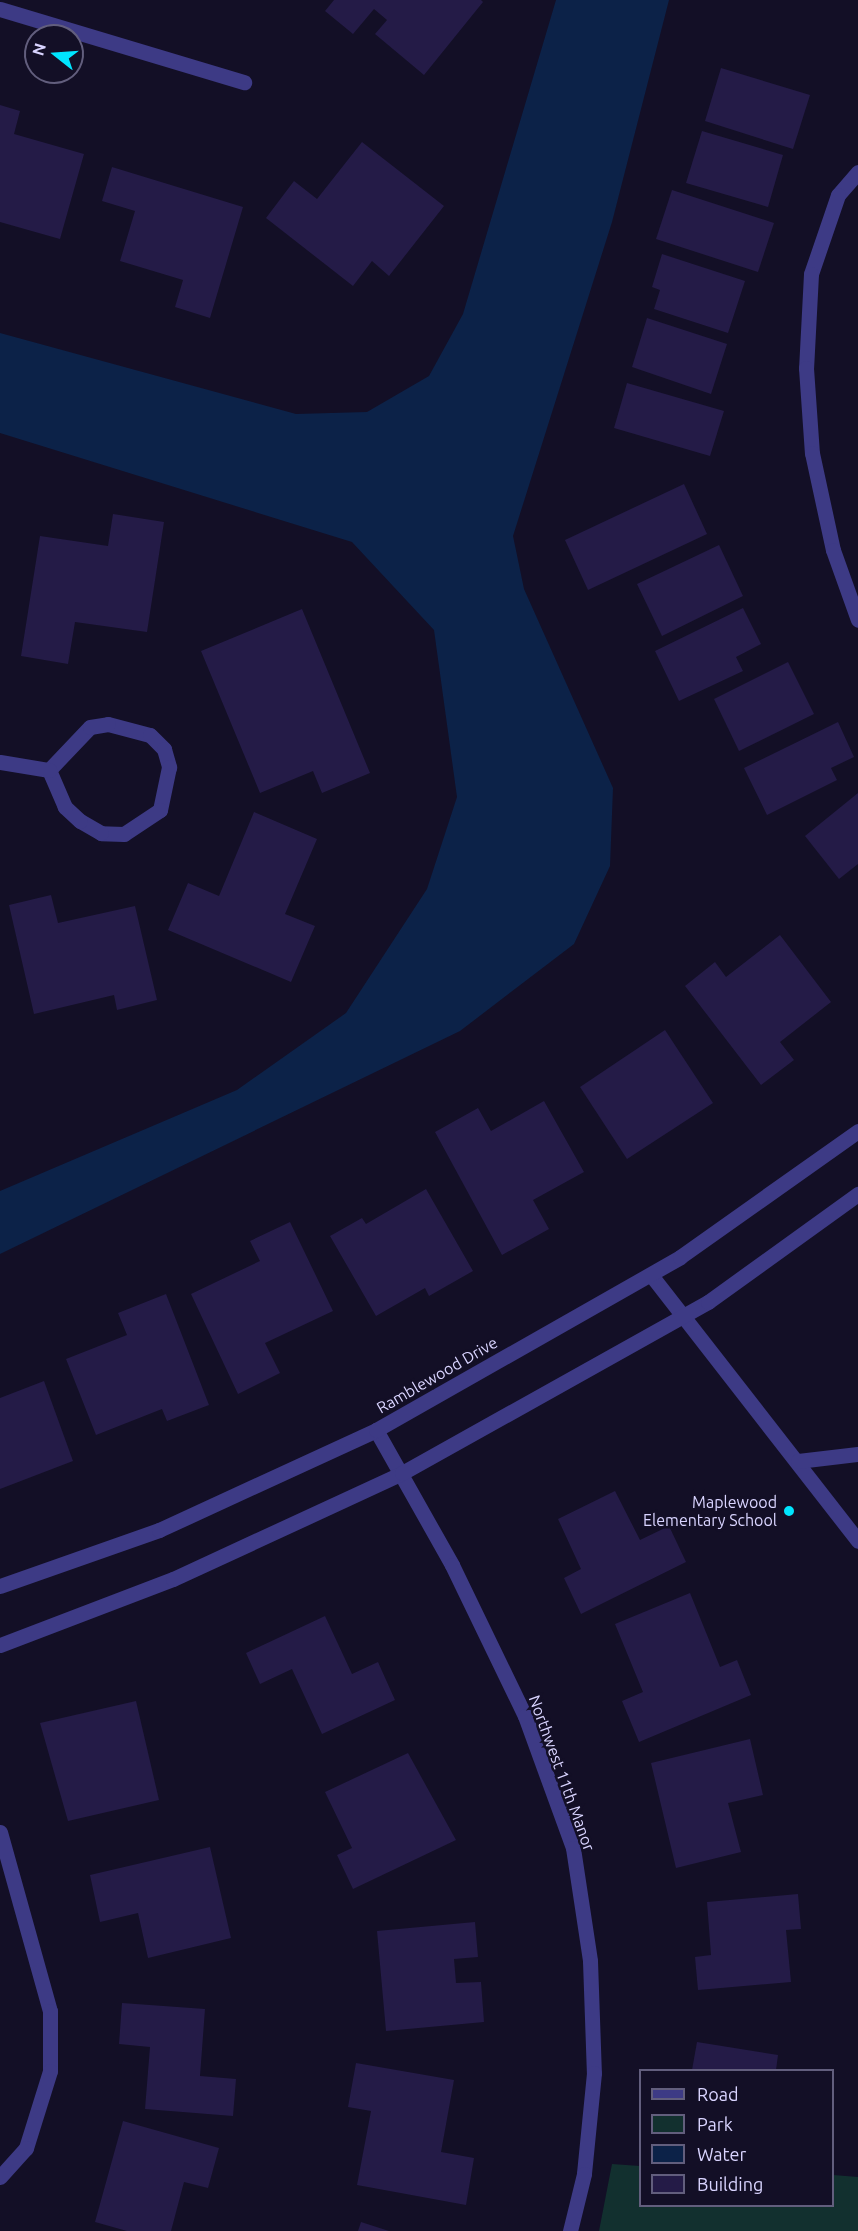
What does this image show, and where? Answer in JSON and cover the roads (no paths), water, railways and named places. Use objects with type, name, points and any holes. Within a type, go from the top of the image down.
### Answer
[{"type":"street","points":[[0,9],[244,82]]},
{"type":"street","points":[[858,172],[838,195],[811,274],[806,368],[812,453],[834,550],[858,620]]},
{"type":"street","points":[[108,724],[150,735],[164,749],[169,766],[160,810],[124,834],[101,833],[80,821],[65,807],[49,770],[90,727],[108,724]]},
{"type":"street","points":[[0,762],[49,770]]},
{"type":"street","name":"Ramblewood Drive","points":[[0,1586],[159,1530],[376,1430],[651,1275],[858,1131]]},
{"type":"street","points":[[0,1645],[174,1579],[402,1473],[679,1318],[858,1194]]},
{"type":"street","points":[[651,1275],[679,1318],[798,1461],[858,1541]]},
{"type":"street","name":"Northwest 11th Manor","points":[[376,1430],[402,1473],[525,1716],[573,1848],[590,1961],[594,2073],[584,2174],[570,2231]]},
{"type":"street","points":[[798,1461],[858,1454]]},
{"type":"street","points":[[0,1832],[50,2011],[50,2071],[26,2148],[0,2177]]},
{"type":"water","points":[[556,0],[669,0],[612,222],[513,536],[524,589],[613,788],[610,866],[574,944],[460,1031],[0,1254],[0,1191],[237,1090],[346,1013],[427,889],[457,797],[434,630],[352,542],[0,433],[0,333],[296,414],[367,412],[429,376],[463,314]]},
{"type":"place","name":"Maplewood Elementary School","points":[[789,1511]]}]
